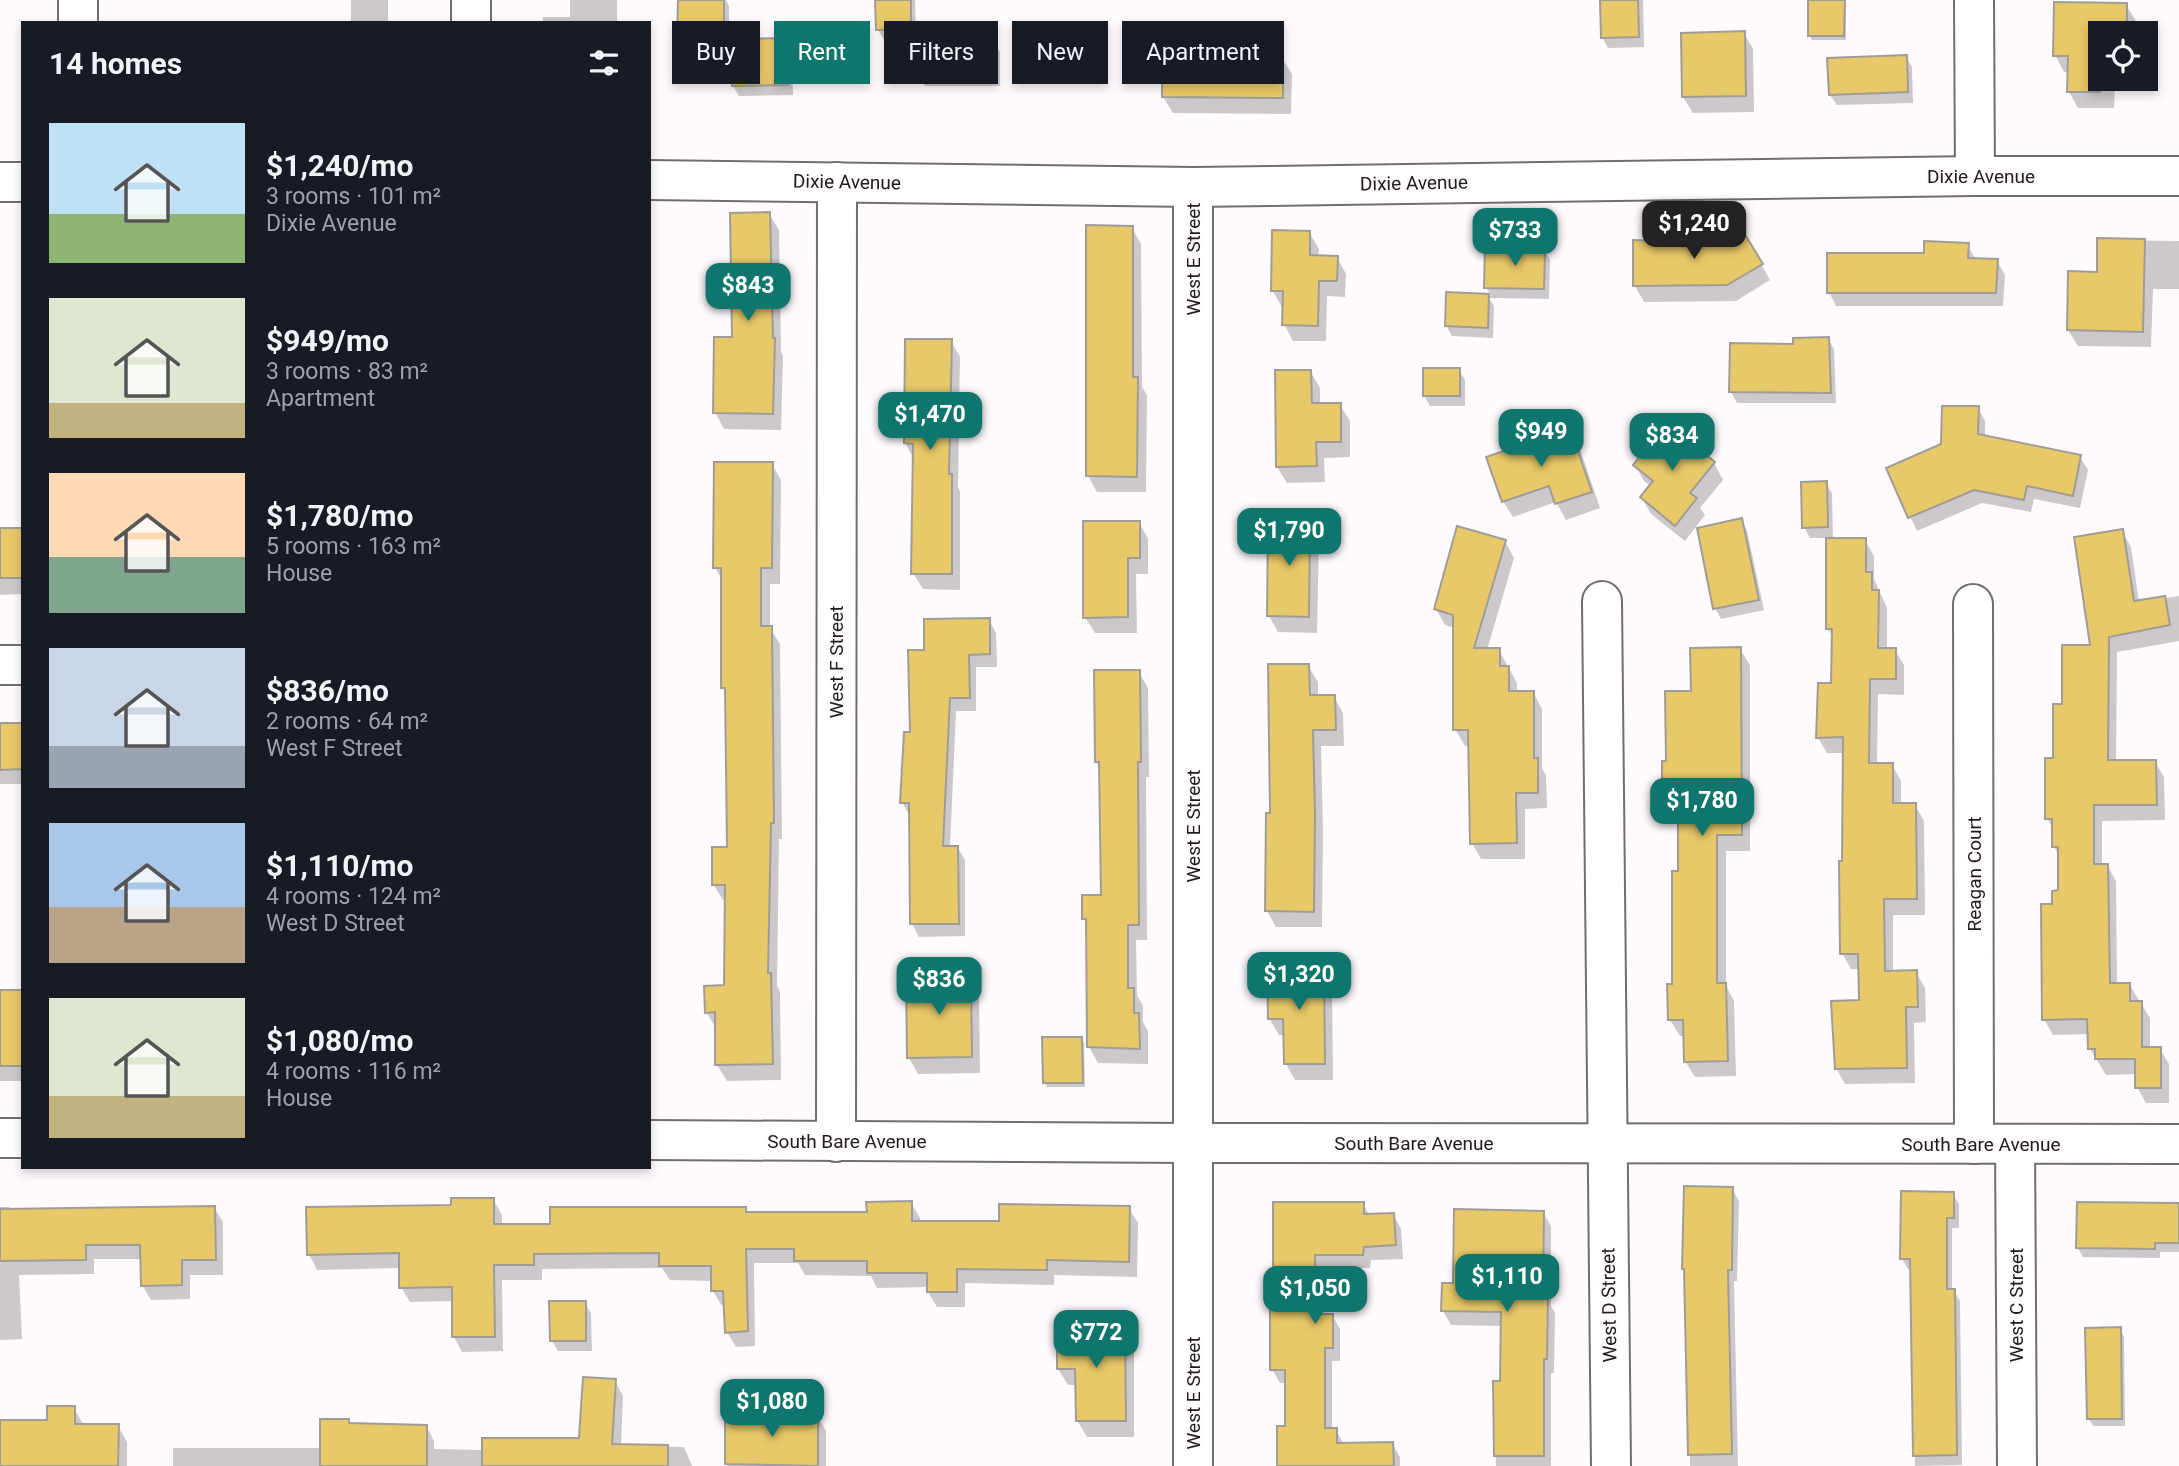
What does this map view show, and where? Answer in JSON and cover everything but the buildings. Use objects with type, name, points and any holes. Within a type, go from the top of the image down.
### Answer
[{"type":"street","points":[[78,0],[78,21]]},
{"type":"street","points":[[471,0],[471,21]]},
{"type":"street","points":[[1974,0],[1975,176]]},
{"type":"street","name":"Dixie Avenue","points":[[651,180],[1194,187],[1975,176],[2179,176]]},
{"type":"street","points":[[0,182],[21,182]]},
{"type":"street","name":"West F Street","points":[[836,1142],[837,182]]},
{"type":"street","name":"West E Street","points":[[1193,1466],[1194,187]]},
{"type":"street","name":"West D Street","points":[[1602,601],[1611,1466]]},
{"type":"street","name":"Reagan Court","points":[[1973,604],[1974,1144]]},
{"type":"street","points":[[0,665],[21,665]]},
{"type":"street","points":[[0,1138],[21,1138]]},
{"type":"street","name":"South Bare Avenue","points":[[651,1140],[2179,1144]]},
{"type":"street","name":"West C Street","points":[[2015,1144],[2017,1466]]}]
